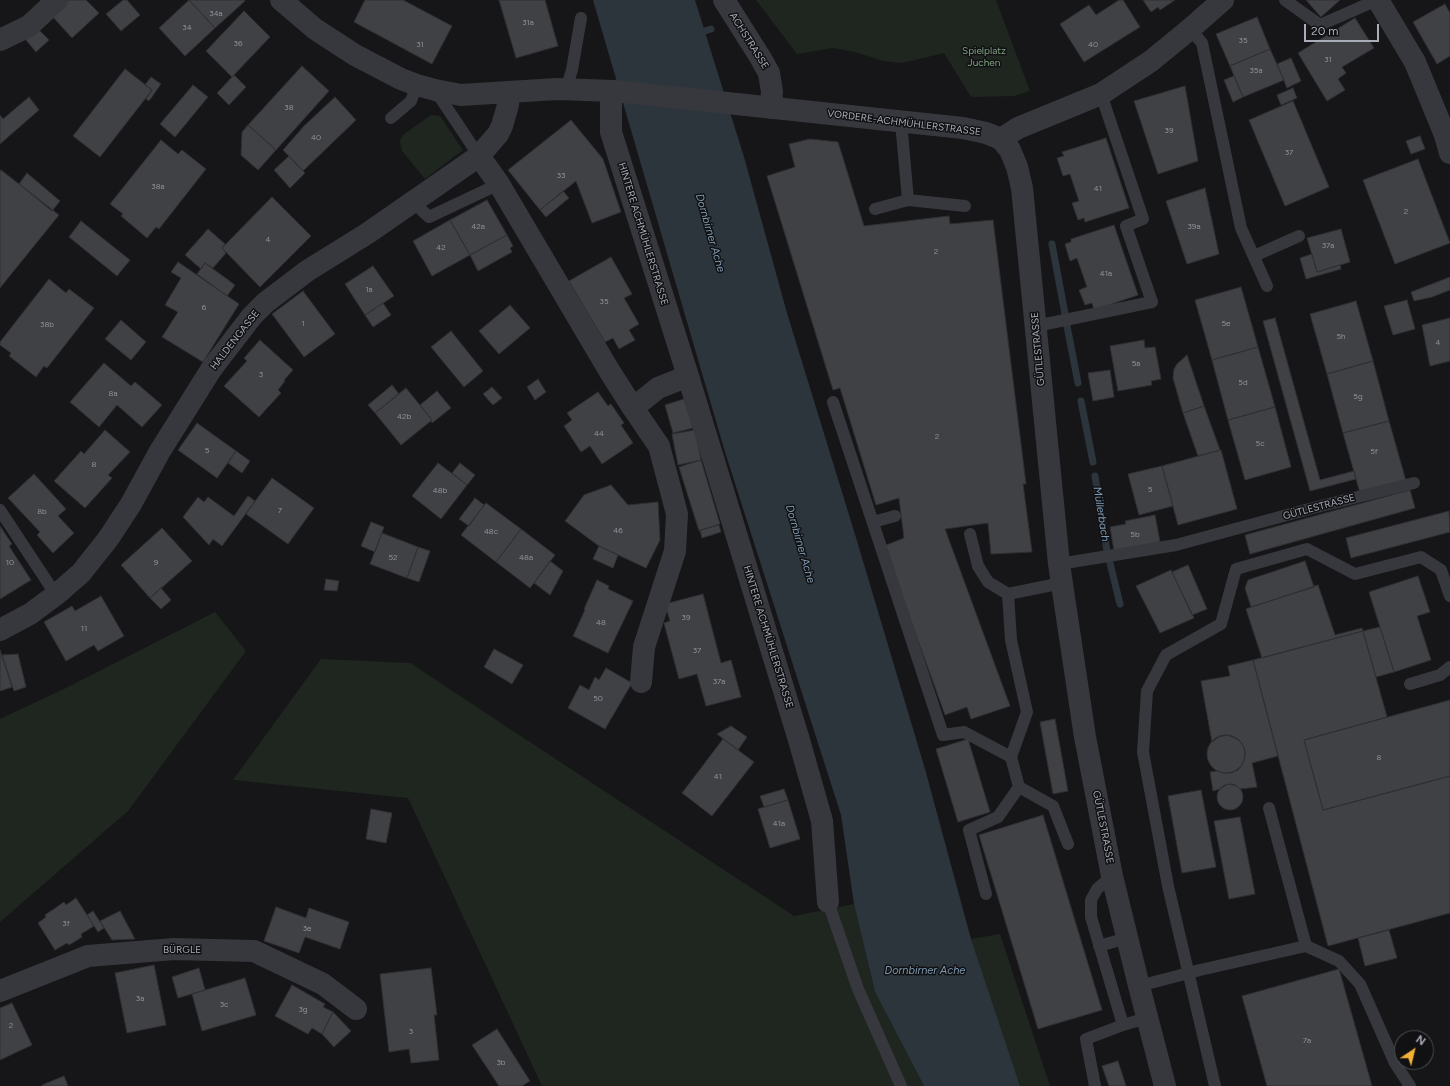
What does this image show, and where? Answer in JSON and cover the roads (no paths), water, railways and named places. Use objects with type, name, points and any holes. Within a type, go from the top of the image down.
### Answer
[{"type":"street","points":[[0,40],[29,26],[57,0]]},
{"type":"street","points":[[281,0],[315,29],[355,55],[426,88],[461,95],[509,92]]},
{"type":"street","name":"ACHSTRASSE","points":[[724,0],[769,73],[772,92],[771,108]]},
{"type":"street","points":[[1001,139],[1018,128],[1101,94],[1151,61],[1223,0]]},
{"type":"street","points":[[1378,0],[1415,62],[1445,135],[1450,153]]},
{"type":"street","name":"VORDERE-ACHMÜHLERSTRASSE","points":[[509,92],[566,89],[609,91],[963,128],[986,133],[1001,139]]},
{"type":"street","name":"HINTERE ACHMÜHLERSTRASSE","points":[[609,91],[611,132],[688,376],[799,740],[822,821],[828,902]]},
{"type":"street","name":"HALDENGASSE","points":[[0,630],[30,614],[56,595],[81,573],[108,539],[131,504],[160,451],[212,368],[252,316],[265,303],[307,271],[413,202],[479,156],[498,134],[502,126],[508,105],[509,92]]},
{"type":"street","name":"GÜTLESTRASSE","points":[[1001,139],[1010,150],[1017,167],[1022,188],[1060,574],[1084,737],[1112,876],[1165,1086]]},
{"type":"street","points":[[479,156],[499,184],[610,372],[659,446],[677,514],[675,551],[644,647],[641,682]]},
{"type":"street","points":[[633,408],[658,388],[688,376]]},
{"type":"street","name":"BÜRGLE","points":[[0,990],[88,956],[174,949],[254,951],[323,984],[356,1009]]},
{"type":"lane","points":[[1285,0],[1320,24],[1378,0]]},
{"type":"lane","points":[[566,89],[572,70],[581,18]]},
{"type":"lane","points":[[1190,29],[1202,43],[1241,228],[1267,286]]},
{"type":"lane","points":[[391,118],[426,88],[479,156]]},
{"type":"lane","points":[[1036,326],[1152,302],[1126,226],[1144,219],[1101,94]]},
{"type":"lane","points":[[901,122],[908,200]]},
{"type":"lane","points":[[413,202],[429,217],[499,184]]},
{"type":"lane","points":[[875,209],[908,200],[965,206]]},
{"type":"lane","points":[[1254,256],[1299,236]]},
{"type":"lane","points":[[833,402],[943,735],[964,732],[1011,757]]},
{"type":"lane","name":"GÜTLESTRASSE","points":[[1060,574],[1414,482]]},
{"type":"lane","points":[[0,510],[56,595]]},
{"type":"lane","points":[[873,522],[895,516]]},
{"type":"lane","points":[[970,534],[978,566],[988,582],[1008,594]]},
{"type":"lane","points":[[1215,1086],[1168,886],[1143,752],[1147,691],[1166,654],[1221,624],[1236,569],[1307,548],[1355,574],[1421,557],[1441,570],[1450,596]]},
{"type":"lane","points":[[1008,594],[1060,574]]},
{"type":"lane","points":[[1008,594],[1011,640],[1027,712],[1011,757],[1019,787],[1054,806],[1068,844]]},
{"type":"lane","points":[[1410,684],[1440,675],[1450,667]]},
{"type":"lane","points":[[986,894],[969,830],[998,817],[1019,787]]},
{"type":"lane","points":[[1269,808],[1306,946]]},
{"type":"lane","points":[[1112,876],[1098,889],[1091,900],[1091,917],[1123,1025]]},
{"type":"lane","points":[[828,902],[858,989],[901,1086]]},
{"type":"lane","points":[[1099,946],[1127,938]]},
{"type":"lane","points":[[1139,986],[1306,946],[1339,961],[1360,984],[1395,1063],[1410,1086]]},
{"type":"lane","points":[[1095,1086],[1086,1039],[1147,1018]]},
{"type":"water","name":"Dornbirner Ache","points":[[593,0],[695,0],[744,157],[787,313],[925,769],[971,939],[1020,1086],[924,1086],[875,992],[854,904],[841,815],[725,452]]},
{"type":"waterway","points":[[695,34],[711,29]]},
{"type":"waterway","name":"Müllerbach","points":[[1052,244],[1065,314]]},
{"type":"waterway","name":"Müllerbach","points":[[1067,326],[1078,383]]},
{"type":"waterway","name":"Müllerbach","points":[[1081,401],[1093,462]]},
{"type":"waterway","name":"Müllerbach","points":[[1095,476],[1107,551]]},
{"type":"waterway","name":"Müllerbach","points":[[1110,563],[1120,604]]},
{"type":"park label","name":"Spielplatz Juchen","points":[[984,56]]}]
